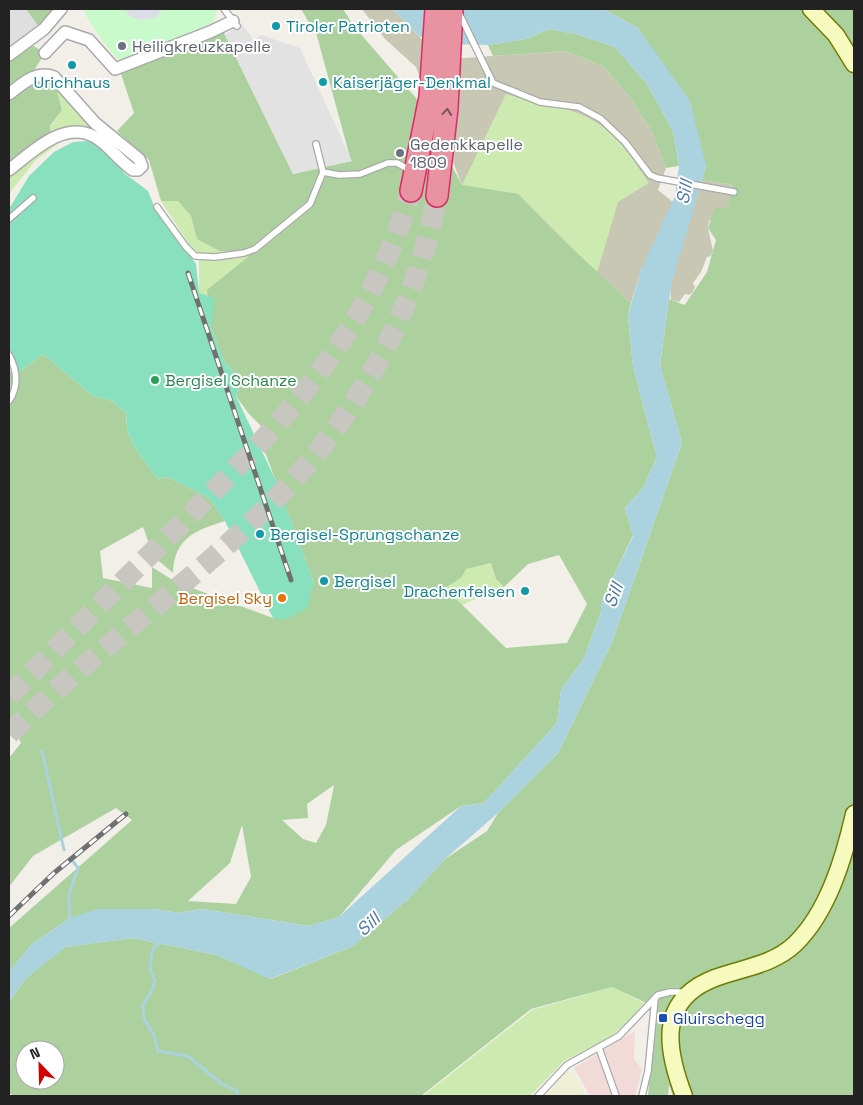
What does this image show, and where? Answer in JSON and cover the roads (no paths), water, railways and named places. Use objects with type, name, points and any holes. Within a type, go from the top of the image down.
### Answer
[{"type":"highway","points":[[415,174],[430,97],[436,9]]},
{"type":"highway","points":[[437,196],[447,108],[452,9]]},
{"type":"main road","points":[[811,9],[836,35],[854,64]]},
{"type":"main road","points":[[684,1096],[672,1059],[670,1029],[675,1013],[689,992],[715,978],[766,962],[794,945],[814,922],[826,897],[843,854],[854,814]]},
{"type":"street","points":[[9,56],[44,29],[61,9]]},
{"type":"street","points":[[45,53],[65,32],[89,40],[114,70],[235,23]]},
{"type":"street","points":[[9,94],[35,76],[46,75],[54,77],[95,123],[140,160],[142,166],[138,170],[132,169],[95,137],[71,132],[53,138],[9,170]]},
{"type":"lane","points":[[224,9],[235,23]]},
{"type":"lane","points":[[457,9],[492,83],[540,102],[578,107],[601,119],[625,142],[650,174],[668,180],[734,192]]},
{"type":"lane","points":[[157,207],[186,247],[195,256],[215,257],[244,253],[255,248],[310,204],[323,172],[316,144]]},
{"type":"lane","points":[[323,172],[339,175],[360,174],[388,163],[397,163],[415,174]]},
{"type":"lane","points":[[9,219],[33,198]]},
{"type":"lane","points":[[9,355],[16,374],[14,394],[9,401]]},
{"type":"lane","points":[[538,1096],[567,1065],[619,1036],[655,998],[670,992],[689,992]]},
{"type":"lane","points":[[642,1096],[648,1071],[655,998]]},
{"type":"lane","points":[[599,1048],[616,1096]]},
{"type":"water","name":"Sill","points":[[393,9],[603,9],[638,28],[690,101],[706,166],[671,286],[660,364],[682,443],[612,642],[558,753],[498,813],[445,859],[407,900],[353,946],[270,979],[217,955],[133,938],[66,947],[25,979],[9,1002],[9,972],[31,945],[70,918],[97,909],[156,909],[178,913],[202,909],[309,926],[339,917],[461,806],[484,803],[557,723],[561,690],[584,658],[601,612],[601,603],[633,536],[625,508],[643,488],[657,457],[633,367],[628,315],[641,270],[675,196],[679,166],[673,131],[647,84],[615,47],[576,34],[549,29],[526,39],[488,45],[437,44],[419,36]]},
{"type":"waterway","points":[[42,751],[64,850]]},
{"type":"waterway","points":[[70,921],[69,894],[78,868],[72,860]]},
{"type":"waterway","points":[[162,942],[155,946],[152,953],[150,968],[155,981],[143,1005],[144,1019],[154,1035],[158,1051],[188,1056],[222,1084],[237,1091],[238,1096]]},
{"type":"tunnel","points":[[9,696],[214,491],[285,415],[345,335],[370,292],[393,244],[411,191]]},
{"type":"tunnel","points":[[9,734],[42,702],[217,554],[251,523],[312,459],[338,426],[382,354],[400,316],[415,277],[428,237],[437,196]]},
{"type":"railway","points":[[188,273],[291,580]]},
{"type":"railway","points":[[9,916],[54,873],[126,814]]},
{"type":"place","name":"Tiroler Patrioten","points":[[276,26]]},
{"type":"place","name":"Heiligkreuzkapelle","points":[[122,46]]},
{"type":"place","name":"Urichhaus","points":[[72,65]]},
{"type":"place","name":"Kaiserjäger-Denkmal","points":[[323,82]]},
{"type":"place","name":"Gedenkkapelle 1809","points":[[400,153]]},
{"type":"place","name":"Bergisel Schanze","points":[[155,380]]},
{"type":"place","name":"Bergisel-Sprungschanze","points":[[260,534]]},
{"type":"place","name":"Bergisel","points":[[324,581]]},
{"type":"place","name":"Drachenfelsen","points":[[525,591]]},
{"type":"place","name":"Bergisel Sky","points":[[282,598]]},
{"type":"place","name":"Gluirschegg","points":[[663,1018]]}]
